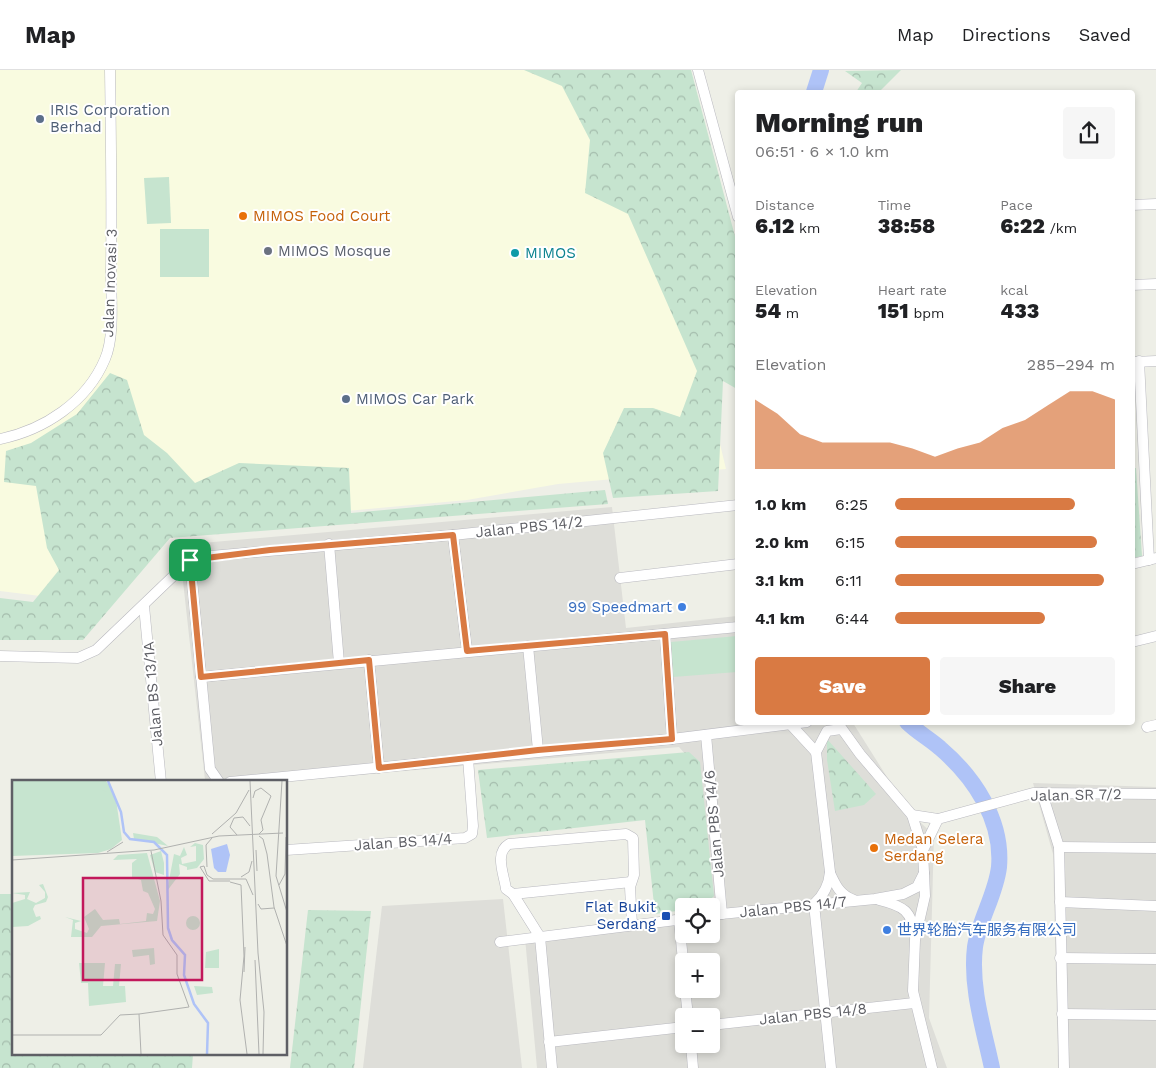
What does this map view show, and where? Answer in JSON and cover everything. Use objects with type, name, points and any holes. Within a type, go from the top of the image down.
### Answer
[{"type":"street","name":"Jalan Inovasi 3","points":[[0,439],[29,431],[55,418],[81,394],[106,357],[111,317],[112,171],[110,70]]},
{"type":"street","points":[[698,70],[735,206]]},
{"type":"street","points":[[1135,204],[1156,204]]},
{"type":"street","points":[[1135,285],[1156,284]]},
{"type":"street","points":[[1135,563],[1152,559],[1145,482],[1138,438],[1136,362],[1156,361]]},
{"type":"street","points":[[1145,482],[1156,479]]},
{"type":"street","name":"Jalan PBS 14/2","points":[[190,560],[210,556],[328,544],[453,535],[735,505]]},
{"type":"street","points":[[453,535],[467,651]]},
{"type":"street","points":[[328,544],[339,662]]},
{"type":"street","points":[[0,656],[78,658],[96,650],[190,560]]},
{"type":"street","points":[[190,560],[210,769],[218,780]]},
{"type":"street","points":[[620,578],[735,564]]},
{"type":"street","name":"Jalan BS 13/1A","points":[[144,606],[161,780]]},
{"type":"street","points":[[201,677],[339,662],[735,627]]},
{"type":"street","points":[[665,634],[672,739]]},
{"type":"street","points":[[1135,641],[1156,636]]},
{"type":"street","points":[[528,646],[538,750]]},
{"type":"street","points":[[369,660],[379,768]]},
{"type":"street","points":[[251,780],[538,750],[672,739],[788,725]]},
{"type":"street","points":[[797,725],[816,752],[830,872],[822,897],[814,904],[831,1068]]},
{"type":"street","points":[[816,752],[827,731],[839,726],[860,754],[912,815],[923,850],[925,871],[925,896],[915,940],[914,1003],[932,1068]]},
{"type":"street","name":"Jalan PBS 14/6","points":[[706,735],[722,914]]},
{"type":"street","name":"Jalan BS 14/4","points":[[288,850],[465,838],[472,834],[473,826],[468,758]]},
{"type":"street","points":[[1038,793],[1059,847],[1060,958],[1064,1068]]},
{"type":"street","name":"Jalan SR 7/2","points":[[912,815],[943,818],[1038,793],[1156,794]]},
{"type":"street","points":[[923,850],[943,818]]},
{"type":"street","points":[[552,1068],[540,938],[513,894],[506,889],[500,854],[509,844],[626,834],[633,838],[634,846],[634,875],[631,882],[632,925]]},
{"type":"street","points":[[1059,847],[1156,848]]},
{"type":"street","name":"Jalan PBS 14/7","points":[[722,914],[875,899],[904,894],[917,887],[925,871]]},
{"type":"street","points":[[830,872],[836,886],[844,896],[856,900]]},
{"type":"street","points":[[513,894],[631,882]]},
{"type":"street","name":"Jalan PBS 14/7","points":[[875,899],[900,905],[908,913],[915,940]]},
{"type":"street","points":[[1060,902],[1156,906]]},
{"type":"street","points":[[500,942],[675,920]]},
{"type":"street","points":[[1060,958],[1156,959]]},
{"type":"street","name":"Jalan PBS 14/8","points":[[720,1023],[914,1003]]},
{"type":"street","points":[[1062,1014],[1156,1015]]},
{"type":"street","points":[[549,1042],[675,1028]]},
{"type":"street","points":[[692,1053],[693,1068]]},
{"type":"shaded area","points":[[0,70],[652,70],[683,290],[726,469],[558,484],[467,500],[171,527],[89,602],[0,591]]},
{"type":"shaded area","points":[[612,507],[626,628],[735,616],[735,725],[854,725],[909,812],[934,835],[929,1018],[947,1068],[537,1068],[525,938],[675,915],[675,943],[720,943],[720,898],[714,898],[696,766],[679,747],[288,780],[205,780],[179,545]]},
{"type":"shaded area","points":[[1033,783],[1156,787],[1156,1068],[1058,1068],[1053,854]]},
{"type":"shaded area","points":[[503,899],[522,1068],[363,1068],[382,906]]},
{"type":"green space","points":[[524,70],[691,70],[735,236],[735,388],[723,381],[718,491],[613,498],[603,453],[624,408],[653,408],[680,417],[697,371],[628,214],[585,193],[590,140],[562,86]]},
{"type":"green space","points":[[901,70],[881,90],[857,90],[862,83],[845,71]]},
{"type":"green space","points":[[169,177],[171,223],[147,224],[144,178]]},
{"type":"green space","points":[[160,229],[209,229],[209,277],[160,277]]},
{"type":"green space","points":[[110,373],[127,380],[144,435],[167,453],[195,483],[239,463],[349,468],[351,513],[605,490],[608,504],[170,538],[83,640],[0,640],[0,598],[33,602],[59,570],[47,548],[36,486],[4,482],[6,451],[31,443],[77,414]]},
{"type":"green space","points":[[1135,468],[1136,468],[1142,556],[1135,558]]},
{"type":"green space","points":[[735,636],[735,672],[673,677],[671,642]]},
{"type":"green space","points":[[827,739],[876,794],[864,805],[835,811],[827,760]]},
{"type":"green space","points":[[689,752],[700,762],[714,896],[712,898],[675,898],[675,911],[655,914],[645,820],[487,838],[478,770]]},
{"type":"green space","points":[[0,894],[12,894],[12,1056],[193,1056],[192,1068],[0,1068]]},
{"type":"green space","points":[[308,910],[371,911],[354,1068],[290,1068]]},
{"type":"waterway","points":[[815,90],[821,70]]},
{"type":"waterway","points":[[910,725],[940,748],[964,772],[984,801],[996,833],[999,867],[995,887],[977,937],[974,962],[976,993],[992,1068]]},
{"type":"place","name":"IRIS Corporation Berhad","points":[[40,119]]},
{"type":"place","name":"MIMOS Food Court","points":[[243,216]]},
{"type":"place","name":"MIMOS Mosque","points":[[268,251]]},
{"type":"place","name":"MIMOS","points":[[515,253]]},
{"type":"place","name":"MIMOS Car Park","points":[[346,399]]},
{"type":"place","name":"99 Speedmart","points":[[682,607]]},
{"type":"place","name":"Medan Selera Serdang","points":[[874,848]]},
{"type":"place","name":"Flat Bukit Serdang","points":[[666,916]]},
{"type":"place","name":"世界轮胎汽车服务有限公司","points":[[887,930]]},
{"type":"route","points":[[453,535],[467,651],[665,634],[672,739],[538,750],[379,768],[369,660],[201,677],[190,560],[210,556],[328,544],[453,535]]}]
